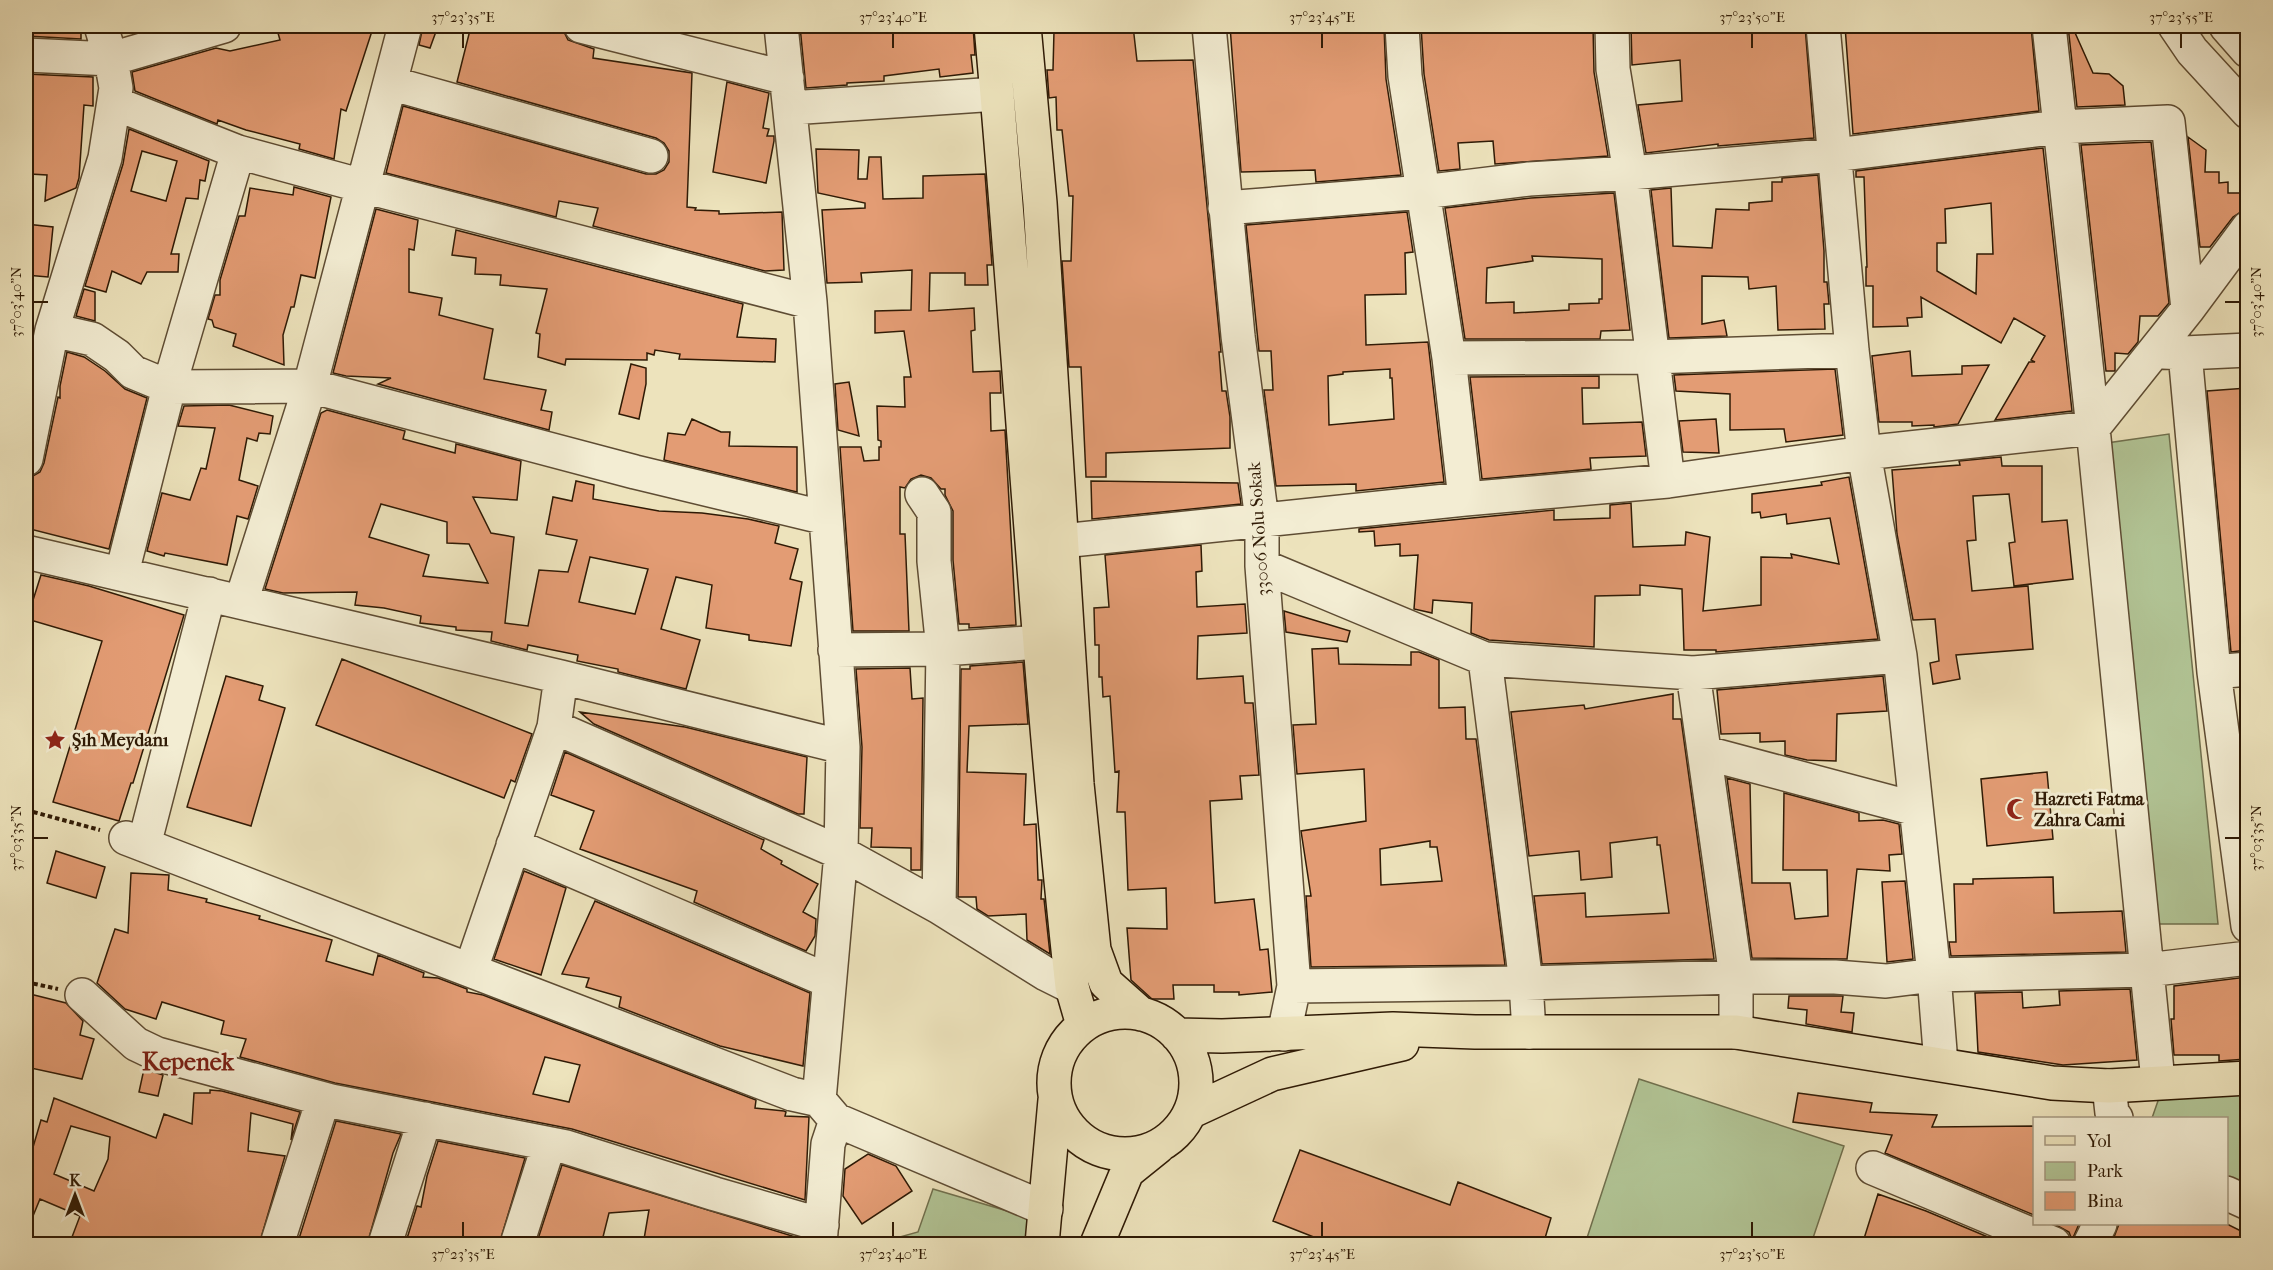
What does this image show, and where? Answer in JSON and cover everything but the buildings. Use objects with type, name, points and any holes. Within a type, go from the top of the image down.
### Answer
[{"type":"main road","points":[[991,26],[1008,208],[1040,642],[1072,987],[1083,1025]]},
{"type":"main road","points":[[1024,26],[1040,203],[1077,784],[1094,950],[1106,983],[1141,1014]]},
{"type":"main road","points":[[1042,1245],[1055,1100],[1054,1072],[1064,1046],[1083,1025],[1101,1016],[1121,1012],[1141,1014],[1161,1022],[1177,1035],[1189,1052],[1196,1072],[1196,1093],[1190,1112],[1178,1131],[1127,1172],[1097,1245]]},
{"type":"main road","points":[[1177,1035],[1222,1036],[1393,1029],[1475,1032],[1736,1032],[2052,1083],[2109,1086],[2158,1081],[2247,1077]]},
{"type":"main road","points":[[1190,1112],[1272,1074],[1402,1044],[1475,1032]]},
{"type":"main road","points":[[1055,1100],[1064,1120],[1078,1137],[1096,1149],[1118,1154],[1140,1152],[1161,1145]]},
{"type":"street","points":[[26,459],[52,330],[105,158],[116,88],[111,59],[101,26]]},
{"type":"street","points":[[26,55],[111,59],[224,26]]},
{"type":"street","points":[[241,602],[310,386],[405,26]]},
{"type":"street","points":[[581,26],[676,38],[788,93],[997,94]]},
{"type":"street","points":[[82,995],[136,1044],[157,1054],[323,1100],[549,1143],[821,1235],[828,1144],[829,981],[841,853],[843,747],[810,302],[781,26]]},
{"type":"street","name":"33006 Nolu Sokak","points":[[1209,26],[1238,336],[1262,520],[1262,566],[1294,986],[1284,1034]]},
{"type":"street","points":[[1402,26],[1404,76],[1449,358],[1464,499]]},
{"type":"street","points":[[1612,26],[1613,69],[1630,173],[1668,481]]},
{"type":"street","points":[[1823,26],[1852,350],[1864,453],[1900,656],[1934,975],[1941,1064]]},
{"type":"street","points":[[2049,26],[2093,428],[2158,1081]]},
{"type":"street","points":[[2175,26],[2192,51],[2247,112]]},
{"type":"street","points":[[2226,26],[2247,51]]},
{"type":"street","points":[[390,83],[651,156]]},
{"type":"street","points":[[114,103],[238,152],[810,302]]},
{"type":"street","points":[[1226,208],[1423,192],[1529,179],[1630,173],[1835,155],[2059,127],[2168,122],[2188,309]]},
{"type":"street","points":[[122,573],[169,387],[238,152]]},
{"type":"street","points":[[1062,541],[1464,499],[1668,481],[1864,453],[2093,428],[2152,351],[2188,309],[2247,228]]},
{"type":"street","points":[[52,330],[92,339],[117,356],[133,372],[169,387],[310,386],[635,472],[826,518]]},
{"type":"street","points":[[1449,358],[1652,357],[1852,350]]},
{"type":"street","points":[[2152,351],[2185,353],[2247,350]]},
{"type":"street","points":[[2185,353],[2214,672],[2247,926]]},
{"type":"street","points":[[922,494],[934,512],[934,561],[943,648],[939,907]]},
{"type":"street","points":[[26,552],[561,677],[843,747]]},
{"type":"street","points":[[1262,566],[1485,659],[1693,673],[1900,656]]},
{"type":"street","points":[[209,594],[135,841],[792,1094],[1046,1209]]},
{"type":"street","points":[[835,650],[943,648],[1040,642]]},
{"type":"street","points":[[1485,659],[1526,983],[1528,1032]]},
{"type":"street","points":[[2214,672],[2247,669]]},
{"type":"street","points":[[1693,673],[1736,977],[1736,1032]]},
{"type":"street","points":[[471,969],[554,727],[561,677]]},
{"type":"street","points":[[554,727],[841,853],[939,907],[1046,974],[1072,987]]},
{"type":"street","points":[[1706,753],[1916,809]]},
{"type":"street","points":[[513,844],[829,981]]},
{"type":"street","points":[[1294,986],[1736,977],[1835,977],[1886,981],[1934,975],[2147,969],[2247,958]]},
{"type":"street","points":[[2109,1086],[2112,1113],[2115,1117]]},
{"type":"street","points":[[277,1245],[323,1100]]},
{"type":"street","points":[[385,1245],[425,1119]]},
{"type":"street","points":[[517,1245],[549,1143]]},
{"type":"street","points":[[1873,1168],[2054,1245]]},
{"type":"street","points":[[2228,1194],[2247,1203]]},
{"type":"street","points":[[2090,1245],[2100,1225]]},
{"type":"path","points":[[26,810],[135,841]]},
{"type":"green space","points":[[2169,434],[2218,924],[2155,924],[2107,443]]},
{"type":"green space","points":[[1639,1079],[1844,1146],[1811,1244],[1585,1244]]},
{"type":"green space","points":[[2247,1094],[2247,1188],[2228,1179],[2228,1117],[2152,1117],[2159,1098]]},
{"type":"green space","points":[[933,1189],[1031,1218],[1028,1244],[875,1244],[918,1232]]},
{"type":"place","name":"Şıh Meydanı","points":[[55,740]]},
{"type":"place","name":"Hazreti Fatma Zahra Cami","points":[[2017,809]]},
{"type":"district","name":"Kepenek","points":[[188,1062]]}]
